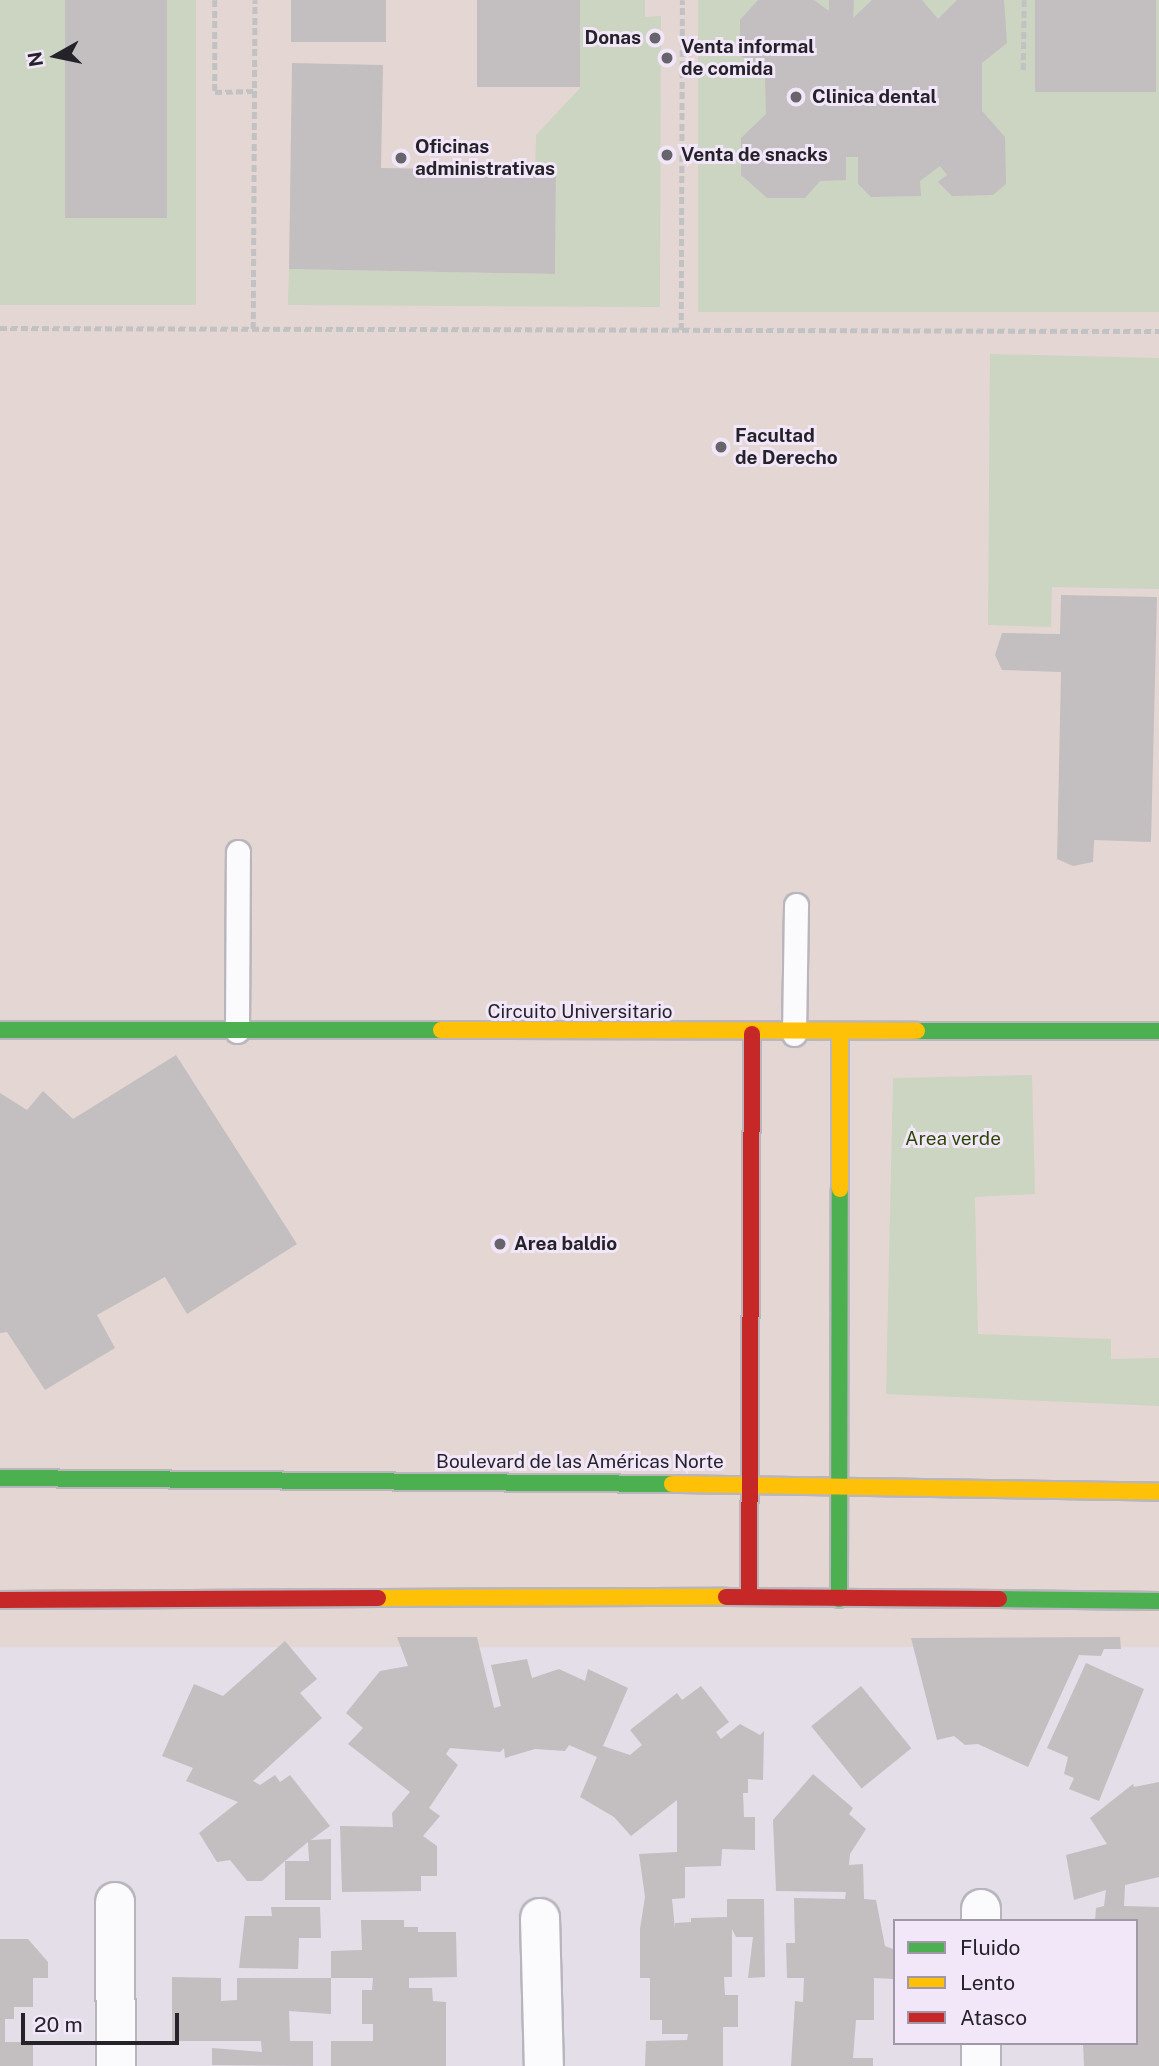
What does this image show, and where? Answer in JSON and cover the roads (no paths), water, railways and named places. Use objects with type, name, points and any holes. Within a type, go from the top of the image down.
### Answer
[{"type":"main road","name":"Circuito Universitario","points":[[0,1030],[752,1034],[1159,1031]]},
{"type":"main road","points":[[749,1597],[752,1034]]},
{"type":"main road","points":[[839,1599],[840,1034]]},
{"type":"main road","name":"Boulevard de las Américas Norte","points":[[0,1478],[839,1485],[1159,1492]]},
{"type":"main road","points":[[0,1600],[749,1597],[1159,1601]]},
{"type":"street","points":[[115,1902],[116,2066]]},
{"type":"street","points":[[540,1918],[544,2066]]},
{"type":"street","points":[[981,2045],[981,2066]]},
{"type":"lane","points":[[237,1031],[238,852]]},
{"type":"lane","points":[[794,1034],[796,905]]},
{"type":"place","name":"Donas","points":[[655,38]]},
{"type":"place","name":"Venta informal de comida","points":[[667,58]]},
{"type":"place","name":"Clinica dental","points":[[796,97]]},
{"type":"place","name":"Venta de snacks","points":[[667,155]]},
{"type":"place","name":"Oficinas administrativas","points":[[401,158]]},
{"type":"place","name":"Facultad de Derecho","points":[[721,447]]},
{"type":"place","name":"Area baldio","points":[[500,1244]]},
{"type":"park label","name":"Area verde","points":[[953,1139]]}]
